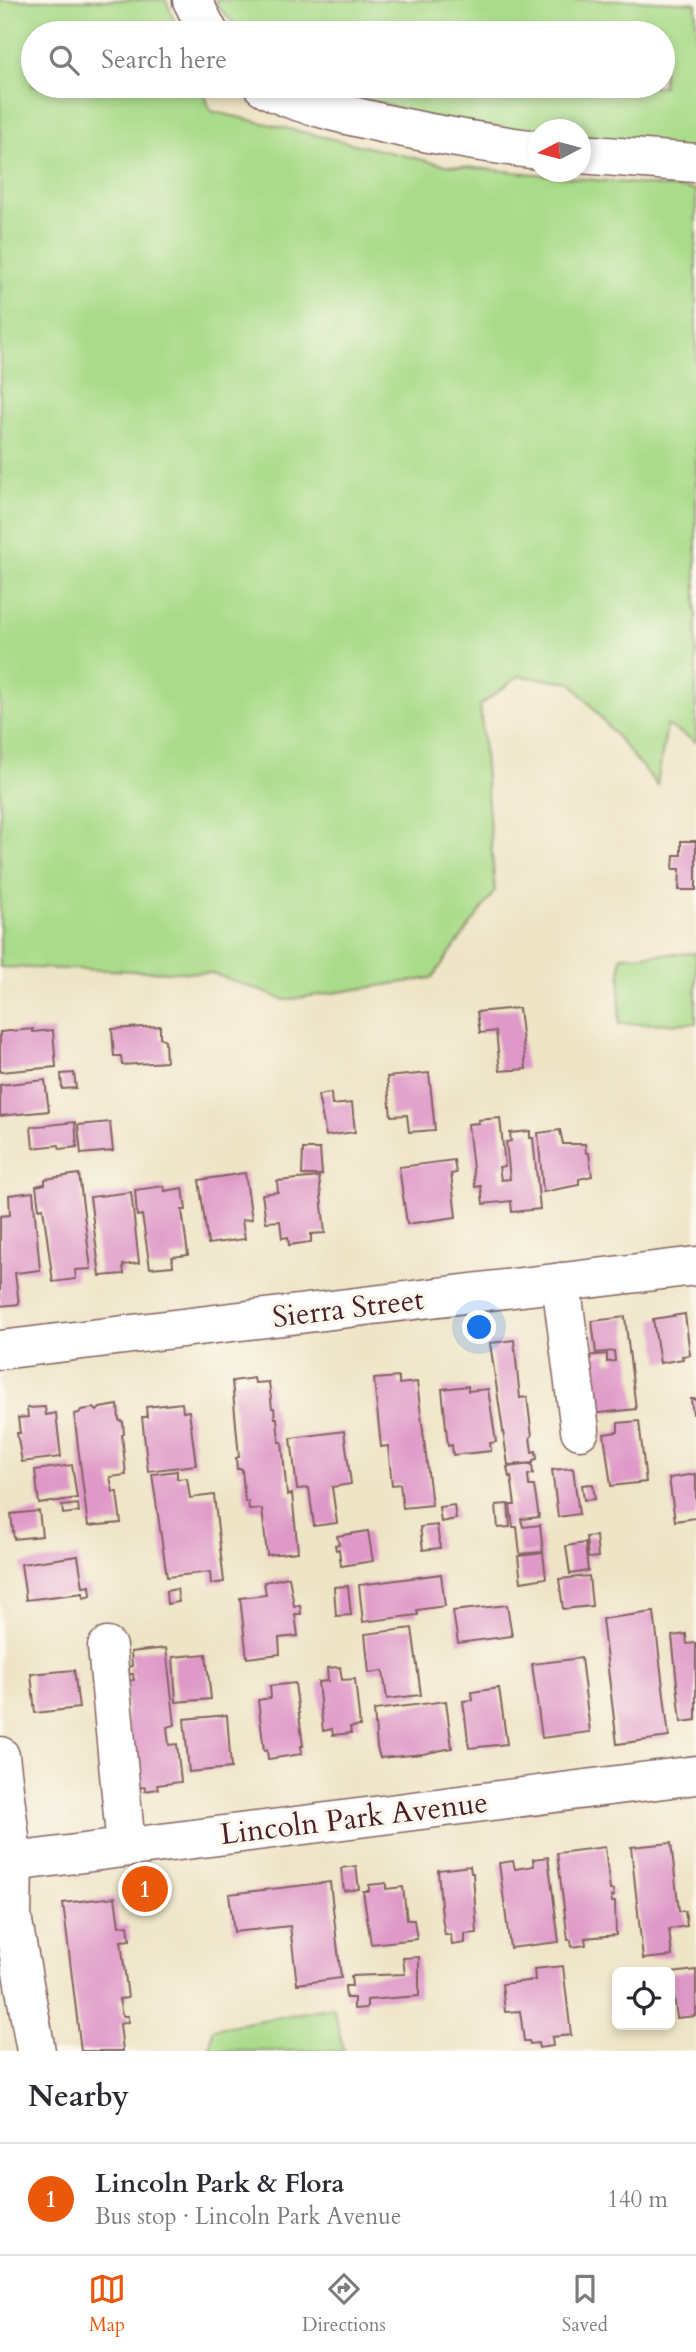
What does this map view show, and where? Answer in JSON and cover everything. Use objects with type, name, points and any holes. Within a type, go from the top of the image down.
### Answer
[{"type":"street","points":[[192,0],[203,21]]},
{"type":"street","points":[[283,98],[369,120],[486,144],[528,149]]},
{"type":"street","points":[[591,156],[696,163]]},
{"type":"street","name":"Sierra Street","points":[[0,1350],[696,1266]]},
{"type":"street","points":[[561,1282],[580,1430]]},
{"type":"street","points":[[107,1647],[126,1847]]},
{"type":"street","points":[[0,1756],[13,1862],[12,1916],[36,2051]]},
{"type":"street","name":"Lincoln Park Avenue","points":[[13,1862],[696,1775]]},
{"type":"green space","points":[[0,0],[166,0],[174,21],[21,21],[21,98],[206,98],[211,111],[445,165],[528,173],[528,182],[591,182],[591,180],[696,190],[696,742],[667,725],[657,785],[572,683],[519,676],[480,705],[495,891],[432,978],[285,1000],[212,973],[0,967]]},
{"type":"green space","points":[[215,0],[636,0],[696,3],[696,153],[591,140],[591,119],[528,119],[528,132],[422,116],[364,98],[675,98],[675,21],[231,21]]},
{"type":"green space","points":[[696,953],[696,1023],[619,1024],[621,956]]},
{"type":"green space","points":[[333,2007],[344,2051],[210,2051],[213,2029]]},
{"type":"building","points":[[681,841],[696,841],[696,890],[679,890],[680,869],[673,869],[674,855],[681,855]]},
{"type":"building","points":[[519,1008],[526,1069],[500,1071],[496,1031],[480,1033],[477,1012]]},
{"type":"building","points":[[160,1026],[160,1037],[165,1040],[166,1062],[122,1065],[121,1056],[114,1056],[112,1029]]},
{"type":"building","points":[[33,1029],[33,1032],[53,1030],[56,1067],[0,1072],[0,1032]]},
{"type":"building","points":[[74,1073],[76,1088],[62,1089],[61,1074]]},
{"type":"building","points":[[429,1073],[435,1130],[409,1132],[407,1115],[391,1116],[387,1077]]},
{"type":"building","points":[[45,1080],[49,1111],[0,1116],[0,1085]]},
{"type":"building","points":[[331,1093],[332,1105],[352,1103],[355,1132],[326,1136],[318,1095]]},
{"type":"building","points":[[500,1118],[505,1166],[499,1167],[501,1180],[510,1179],[506,1142],[511,1141],[510,1133],[530,1131],[540,1209],[512,1212],[511,1201],[483,1204],[481,1186],[475,1187],[468,1124]]},
{"type":"building","points":[[75,1122],[77,1147],[60,1149],[59,1145],[33,1148],[31,1127]]},
{"type":"building","points":[[110,1122],[113,1151],[81,1154],[78,1125]]},
{"type":"building","points":[[560,1130],[563,1144],[585,1144],[592,1176],[579,1179],[579,1185],[543,1192],[538,1133]]},
{"type":"building","points":[[303,1149],[320,1149],[322,1175],[302,1175]]},
{"type":"building","points":[[454,1160],[456,1173],[451,1174],[456,1217],[407,1224],[399,1167]]},
{"type":"building","points":[[245,1173],[252,1219],[242,1220],[245,1239],[208,1244],[199,1180]]},
{"type":"building","points":[[79,1174],[91,1269],[75,1270],[76,1279],[53,1282],[43,1208],[39,1209],[36,1186],[45,1184],[45,1179]]},
{"type":"building","points":[[319,1177],[325,1233],[311,1234],[311,1242],[289,1245],[288,1237],[282,1238],[280,1221],[266,1222],[262,1194],[278,1192],[277,1181]]},
{"type":"building","points":[[164,1186],[165,1191],[183,1188],[186,1210],[182,1210],[188,1255],[172,1257],[173,1266],[150,1268],[142,1215],[137,1216],[135,1190]]},
{"type":"building","points":[[33,1192],[40,1270],[15,1273],[19,1304],[0,1306],[0,1216],[10,1215],[9,1195]]},
{"type":"building","points":[[131,1192],[139,1263],[123,1265],[124,1274],[100,1276],[90,1197]]},
{"type":"building","points":[[685,1314],[690,1355],[660,1363],[653,1319]]},
{"type":"building","points":[[625,1317],[636,1409],[582,1415],[574,1357],[607,1354],[607,1362],[615,1361],[614,1351],[596,1353],[592,1321]]},
{"type":"building","points":[[514,1340],[520,1398],[527,1397],[532,1452],[536,1451],[537,1459],[533,1460],[533,1463],[508,1465],[490,1343]]},
{"type":"building","points":[[399,1377],[399,1384],[417,1382],[432,1505],[403,1508],[400,1484],[392,1485],[388,1446],[381,1447],[374,1379]]},
{"type":"building","points":[[254,1378],[255,1383],[269,1382],[279,1442],[282,1442],[287,1495],[292,1494],[298,1552],[267,1555],[262,1509],[249,1510],[248,1501],[245,1502],[242,1469],[237,1469],[236,1458],[239,1457],[232,1381]]},
{"type":"building","points":[[468,1386],[468,1391],[488,1389],[496,1442],[490,1443],[491,1451],[453,1455],[452,1445],[448,1446],[442,1389]]},
{"type":"building","points":[[691,1399],[696,1399],[696,1414],[693,1414]]},
{"type":"building","points":[[182,1403],[183,1412],[189,1411],[196,1465],[148,1471],[142,1417],[147,1417],[146,1407]]},
{"type":"building","points":[[118,1405],[119,1420],[123,1422],[126,1475],[110,1477],[113,1492],[117,1492],[121,1523],[88,1526],[74,1414],[81,1410],[94,1408],[97,1411]]},
{"type":"building","points":[[45,1407],[46,1415],[56,1413],[61,1457],[22,1462],[17,1433],[20,1433],[18,1418],[28,1417],[27,1408]]},
{"type":"building","points":[[639,1421],[646,1482],[611,1486],[604,1434],[618,1432],[618,1423]]},
{"type":"building","points":[[344,1431],[351,1484],[332,1487],[337,1523],[314,1526],[309,1488],[297,1489],[291,1438]]},
{"type":"building","points":[[532,1464],[533,1474],[528,1475],[529,1486],[534,1486],[539,1517],[521,1519],[523,1527],[540,1525],[543,1552],[520,1554],[517,1527],[513,1527],[510,1505],[515,1505],[507,1467]]},
{"type":"building","points":[[72,1465],[77,1498],[39,1504],[35,1470]]},
{"type":"building","points":[[573,1468],[579,1514],[558,1517],[552,1470]]},
{"type":"building","points":[[177,1471],[177,1479],[187,1478],[190,1498],[214,1495],[224,1582],[211,1584],[210,1572],[167,1577],[152,1474]]},
{"type":"building","points":[[696,1474],[696,1518],[675,1521],[669,1478]]},
{"type":"building","points":[[593,1484],[595,1499],[584,1500],[582,1485]]},
{"type":"building","points":[[78,1504],[79,1512],[63,1514],[62,1506]]},
{"type":"building","points":[[508,1504],[510,1527],[498,1528],[496,1505]]},
{"type":"building","points":[[454,1505],[456,1519],[441,1522],[439,1507]]},
{"type":"building","points":[[39,1511],[42,1536],[14,1539],[11,1514]]},
{"type":"building","points":[[437,1525],[440,1548],[423,1550],[420,1527]]},
{"type":"building","points":[[368,1531],[373,1561],[341,1566],[339,1549],[336,1550],[335,1545],[339,1544],[337,1536]]},
{"type":"building","points":[[596,1536],[598,1557],[588,1558],[586,1537]]},
{"type":"building","points":[[585,1543],[588,1571],[570,1574],[566,1546]]},
{"type":"building","points":[[543,1553],[546,1578],[521,1582],[518,1556]]},
{"type":"building","points":[[78,1556],[83,1587],[90,1586],[91,1596],[83,1598],[83,1593],[26,1600],[21,1564]]},
{"type":"building","points":[[441,1574],[445,1606],[417,1610],[418,1615],[363,1622],[359,1585]]},
{"type":"building","points":[[589,1576],[592,1606],[563,1609],[559,1579]]},
{"type":"building","points":[[289,1577],[294,1606],[300,1605],[301,1614],[295,1614],[298,1636],[279,1638],[280,1654],[247,1658],[240,1598],[266,1595],[264,1582]]},
{"type":"building","points":[[348,1586],[351,1615],[336,1616],[334,1587]]},
{"type":"building","points":[[177,1589],[179,1602],[167,1604],[166,1591]]},
{"type":"building","points":[[507,1605],[512,1636],[458,1643],[453,1611]]},
{"type":"building","points":[[654,1612],[669,1737],[617,1744],[602,1619]]},
{"type":"building","points":[[412,1628],[421,1695],[387,1699],[383,1671],[369,1673],[365,1634]]},
{"type":"building","points":[[686,1634],[687,1644],[696,1643],[696,1720],[681,1722],[672,1636]]},
{"type":"building","points":[[166,1648],[175,1725],[167,1727],[169,1745],[177,1744],[181,1782],[157,1785],[158,1789],[145,1791],[145,1787],[128,1789],[126,1681],[134,1680],[128,1667],[132,1666],[131,1652]]},
{"type":"building","points":[[206,1654],[211,1699],[176,1702],[173,1657]]},
{"type":"building","points":[[581,1658],[590,1732],[542,1738],[532,1664]]},
{"type":"building","points":[[340,1667],[342,1680],[355,1679],[360,1726],[350,1727],[351,1733],[333,1735],[332,1729],[323,1731],[318,1682],[328,1681],[327,1668]]},
{"type":"building","points":[[74,1670],[79,1708],[35,1713],[31,1674]]},
{"type":"building","points":[[295,1683],[302,1754],[268,1759],[267,1750],[264,1751],[258,1700],[271,1698],[270,1686]]},
{"type":"building","points":[[499,1688],[507,1744],[469,1748],[463,1701],[473,1700],[472,1692]]},
{"type":"building","points":[[446,1701],[452,1748],[380,1758],[374,1710]]},
{"type":"building","points":[[227,1715],[231,1768],[189,1772],[184,1719]]},
{"type":"building","points":[[671,1843],[679,1911],[685,1911],[687,1926],[669,1929],[672,1956],[643,1959],[631,1847]]},
{"type":"building","points":[[605,1847],[610,1890],[613,1890],[614,1896],[611,1896],[612,1902],[615,1902],[616,1935],[585,1938],[586,1945],[572,1947],[571,1940],[568,1940],[557,1853]]},
{"type":"building","points":[[548,1857],[559,1942],[510,1948],[499,1863],[513,1861],[515,1869],[534,1866],[533,1859]]},
{"type":"building","points":[[356,1866],[359,1889],[344,1891],[341,1868]]},
{"type":"building","points":[[470,1866],[473,1873],[477,1933],[465,1934],[465,1943],[452,1945],[451,1935],[445,1935],[438,1870]]},
{"type":"building","points":[[330,1882],[341,1978],[297,1984],[290,1926],[234,1932],[229,1894]]},
{"type":"building","points":[[386,1883],[386,1889],[403,1887],[407,1920],[414,1920],[417,1939],[371,1944],[363,1891],[369,1891],[369,1885]]},
{"type":"building","points":[[115,1897],[119,1926],[128,1925],[130,1940],[121,1941],[128,1998],[119,1999],[122,2016],[128,2016],[128,2022],[120,2024],[123,2051],[81,2051],[63,1903]]},
{"type":"building","points":[[419,1957],[419,1996],[367,2000],[367,2008],[354,2009],[354,1998],[346,1998],[345,1986],[352,1986],[351,1976],[405,1974],[403,1958]]},
{"type":"building","points":[[563,1966],[571,2035],[552,2037],[553,2046],[539,2048],[538,2043],[530,2044],[529,2041],[524,2041],[520,2011],[505,2012],[502,1984],[535,1980],[534,1969]]},
{"type":"building","points":[[696,1970],[696,2016],[677,2018],[675,1973]]},
{"type":"place","name":"Lincoln Park & Flora","points":[[145,1889]]}]
